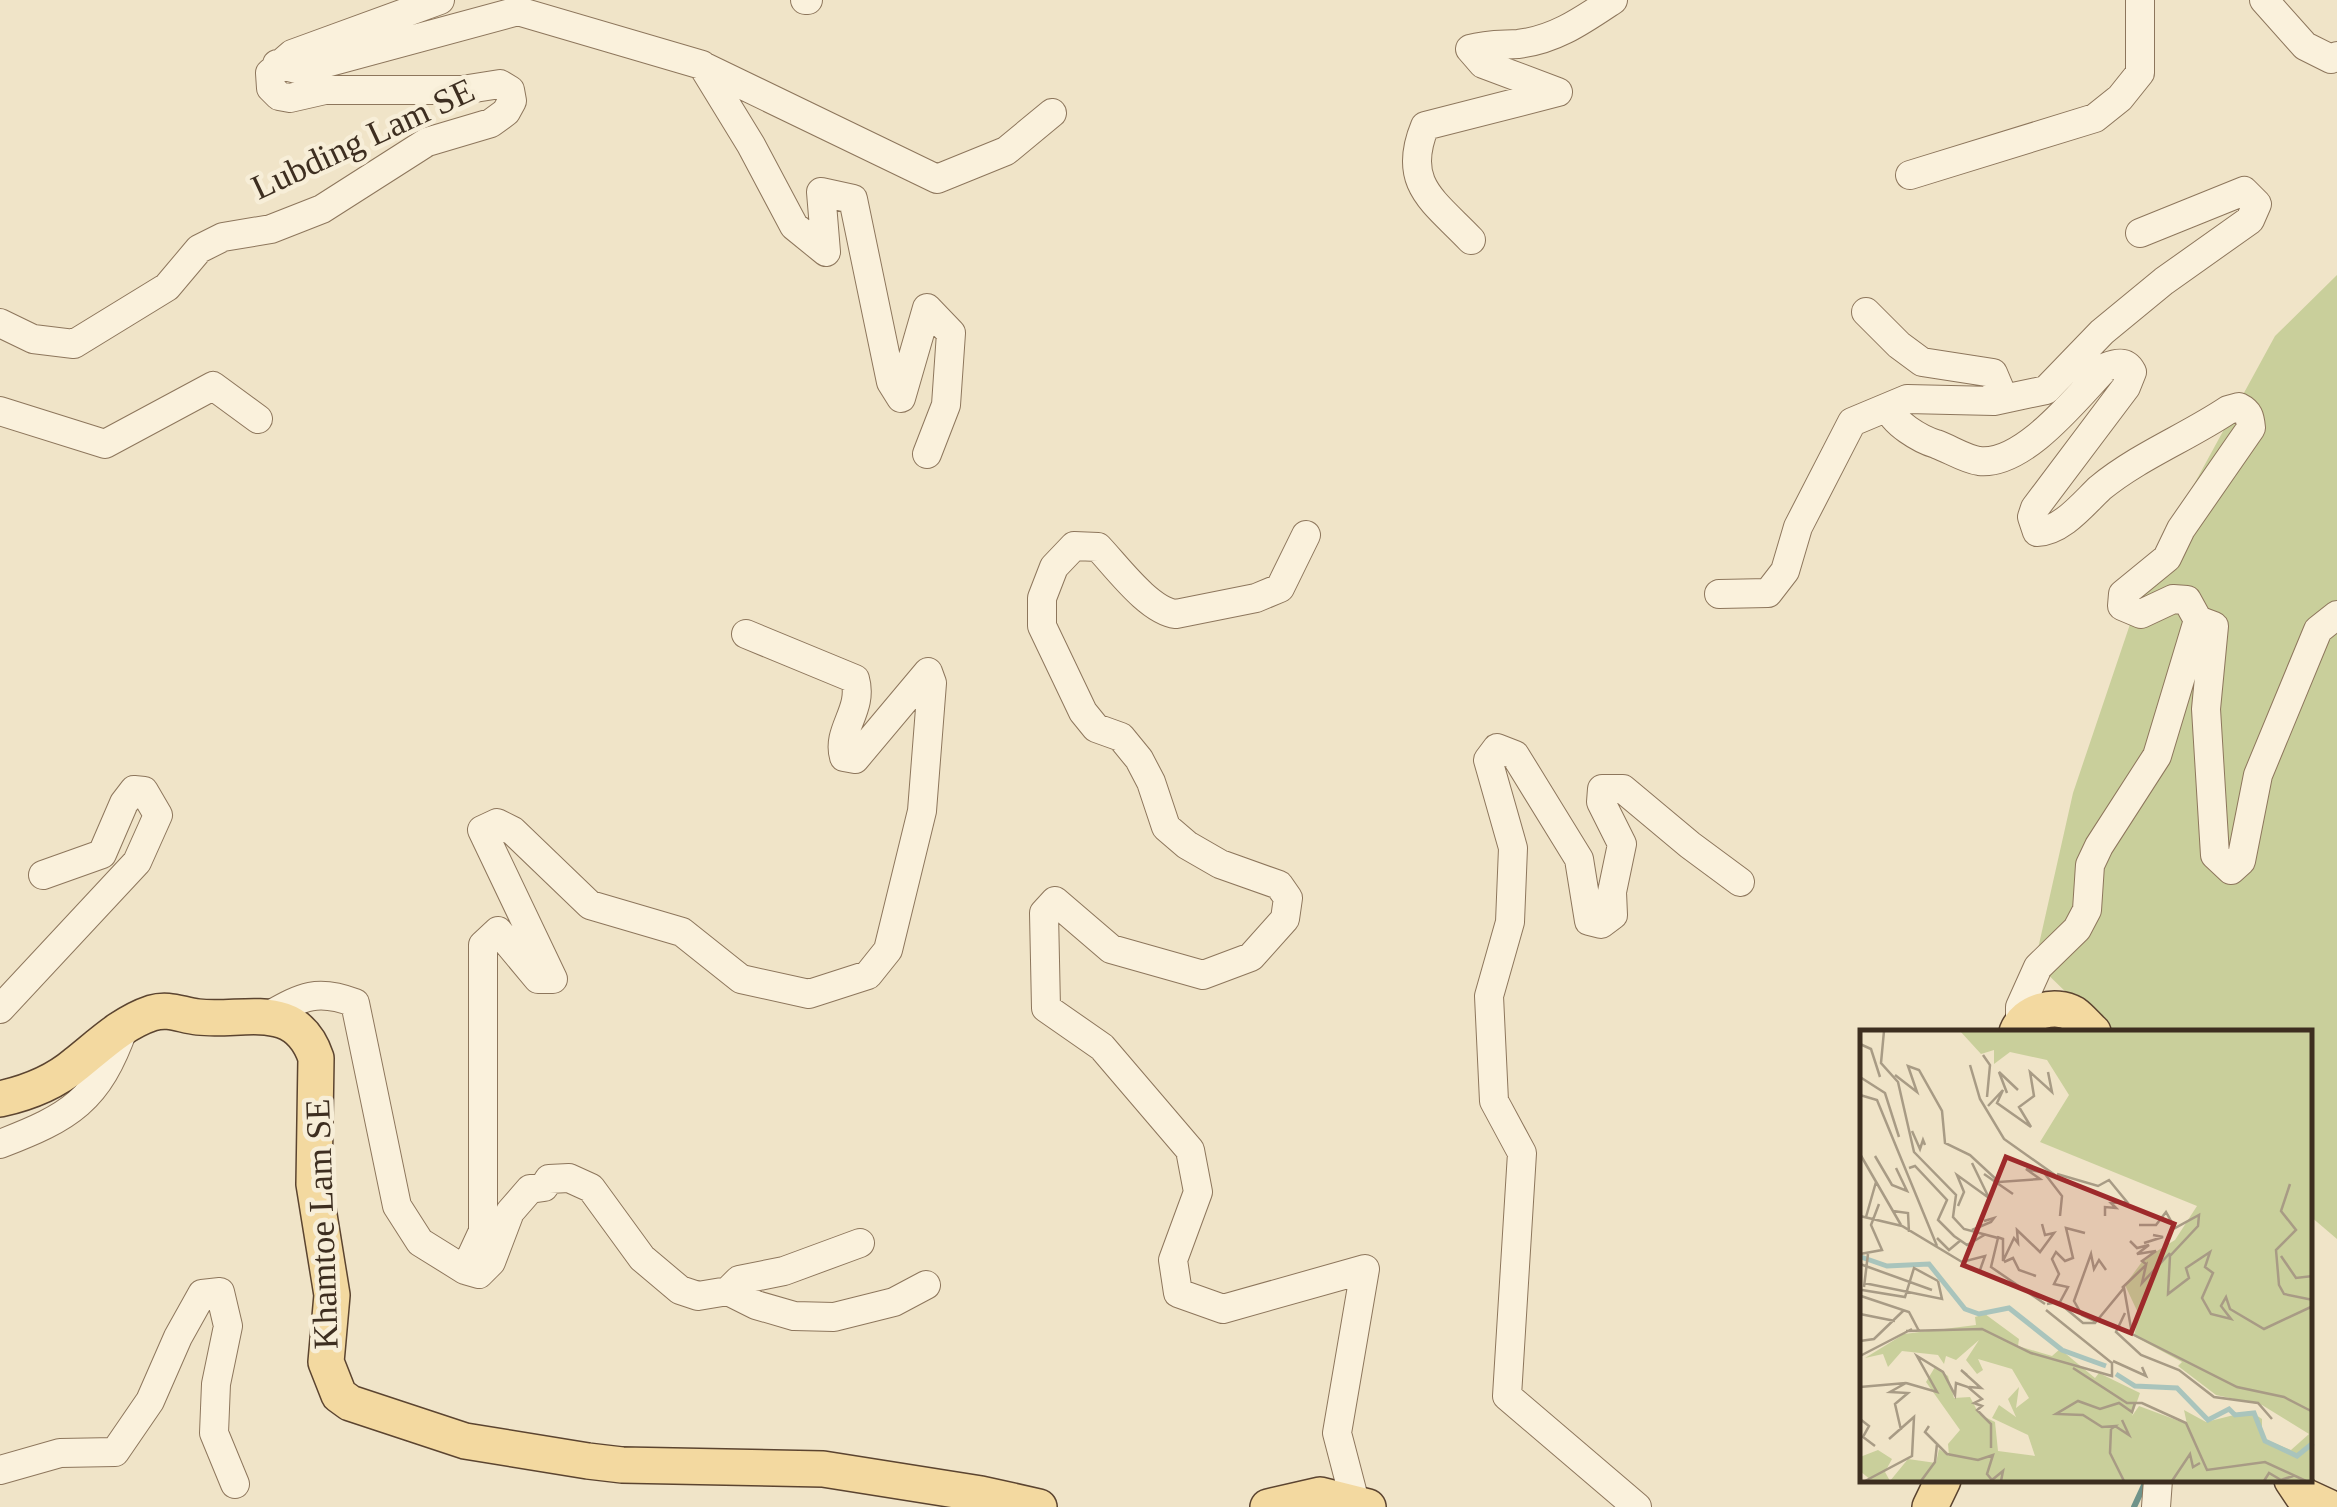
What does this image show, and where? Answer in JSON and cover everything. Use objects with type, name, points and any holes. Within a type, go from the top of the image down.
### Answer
[{"type":"main road","points":[[2018,1028],[2030,1014],[2049,1009],[2072,1013],[2091,1030]]},
{"type":"main road","name":"Khamtoe Lam SE","points":[[0,1099],[34,1090],[74,1066],[100,1041],[152,1013],[172,1010],[196,1016],[266,1017],[291,1022],[311,1044],[316,1058],[314,1184],[332,1295],[326,1362],[339,1395],[350,1403],[465,1441],[588,1461],[822,1469],[1039,1507]]},
{"type":"main road","points":[[1930,1507],[1942,1482]]},
{"type":"main road","points":[[2293,1482],[2302,1495],[2328,1507]]},
{"type":"main road","points":[[1268,1507],[1320,1496],[1362,1504]]},
{"type":"street","points":[[277,64],[292,54],[440,0]]},
{"type":"street","points":[[1471,240],[1421,186],[1414,152],[1425,126],[1558,92],[1483,64],[1470,49],[1550,36],[1613,0]]},
{"type":"street","points":[[1910,175],[2095,118],[2120,98],[2140,74],[2140,0]]},
{"type":"street","points":[[2264,0],[2305,46],[2330,59],[2337,56]]},
{"type":"street","points":[[277,64],[300,70],[518,11],[702,65],[937,179],[1006,151],[1052,113]]},
{"type":"street","name":"Lubding Lam SE","points":[[0,323],[33,339],[74,344],[167,287],[199,249],[223,237],[271,229],[322,209],[427,142],[492,123],[512,101],[510,90],[500,84],[462,90],[325,90],[290,98],[279,96],[271,88],[270,74],[277,64]]},
{"type":"street","points":[[702,65],[794,226],[826,252],[821,192],[852,198],[891,382],[900,398],[927,308],[951,334],[946,405],[927,454]]},
{"type":"street","points":[[1719,594],[1768,593],[1785,572],[1798,527],[1852,422],[1907,399],[1994,401],[2046,390],[2114,322],[2250,220],[2257,204],[2244,191],[2140,233]]},
{"type":"street","points":[[1866,312],[1922,362],[1993,373],[2001,392],[1994,401]]},
{"type":"street","points":[[1888,408],[1891,416],[1927,441],[1974,461],[2002,459],[2021,450],[2106,367],[2122,362],[2129,366],[2132,372],[2126,386],[2034,508],[2032,517],[2037,532],[2046,532],[2063,522],[2128,466],[2228,410],[2239,407],[2250,416],[2251,428],[2181,529],[2168,558],[2122,594],[2122,606],[2141,614],[2173,599],[2187,600],[2198,620],[2214,626],[2206,710],[2215,854],[2231,870],[2241,861],[2258,775],[2303,666],[2318,630],[2337,615]]},
{"type":"street","points":[[0,411],[105,444],[213,386],[258,420]]},
{"type":"street","points":[[1306,536],[1280,588],[1256,598],[1176,614],[1167,613],[1150,601],[1098,547],[1074,546],[1054,566],[1042,598],[1042,626],[1083,712],[1096,728],[1121,737],[1139,759],[1166,826],[1187,846],[1220,864],[1279,885],[1288,898],[1285,919],[1251,957],[1203,975],[1110,949],[1055,902],[1044,913],[1046,1008],[1102,1047],[1190,1150],[1198,1192],[1174,1260],[1178,1293],[1223,1309],[1365,1268],[1338,1433],[1362,1504]]},
{"type":"street","points":[[2018,1028],[2020,1007],[2038,967],[2077,929],[2087,910],[2090,865],[2099,846],[2157,756],[2198,620]]},
{"type":"street","points":[[465,1270],[483,1231],[483,944],[498,930],[538,980],[553,979],[482,830],[497,823],[513,831],[590,906],[682,932],[741,979],[809,994],[868,975],[888,950],[922,811],[932,683],[928,672],[855,759],[844,757],[841,746],[859,694],[855,679],[746,634]]},
{"type":"street","points":[[1637,1507],[1507,1396],[1522,1153],[1494,1101],[1489,996],[1510,922],[1513,848],[1488,760],[1497,748],[1515,754],[1579,858],[1590,921],[1601,924],[1613,915],[1612,892],[1622,844],[1602,802],[1602,789],[1623,789],[1740,882]]},
{"type":"street","points":[[0,1009],[137,862],[158,815],[144,791],[134,790],[124,803],[102,854],[43,875]]},
{"type":"street","points":[[266,1017],[292,1002],[327,992],[356,1003],[397,1206],[420,1242],[465,1270],[478,1274],[491,1262],[510,1212],[530,1189],[544,1187],[549,1179],[568,1178],[592,1188],[642,1258],[680,1290],[698,1296],[728,1291],[756,1305],[794,1316],[834,1318],[894,1302],[926,1285]]},
{"type":"street","points":[[0,1144],[49,1124],[81,1103],[106,1070],[124,1027]]},
{"type":"street","points":[[728,1291],[738,1280],[784,1271],[860,1243]]},
{"type":"street","points":[[0,1470],[60,1453],[115,1452],[150,1401],[202,1294],[220,1292],[228,1326],[216,1384],[214,1432],[235,1484]]},
{"type":"street","points":[[2156,1507],[2158,1482]]},
{"type":"green space","points":[[2337,275],[2337,1239],[2312,1218],[2312,1030],[2105,1030],[2035,962],[2073,793],[2150,565],[2275,336]]},
{"type":"waterway","points":[[2134,1507],[2146,1482]]}]
